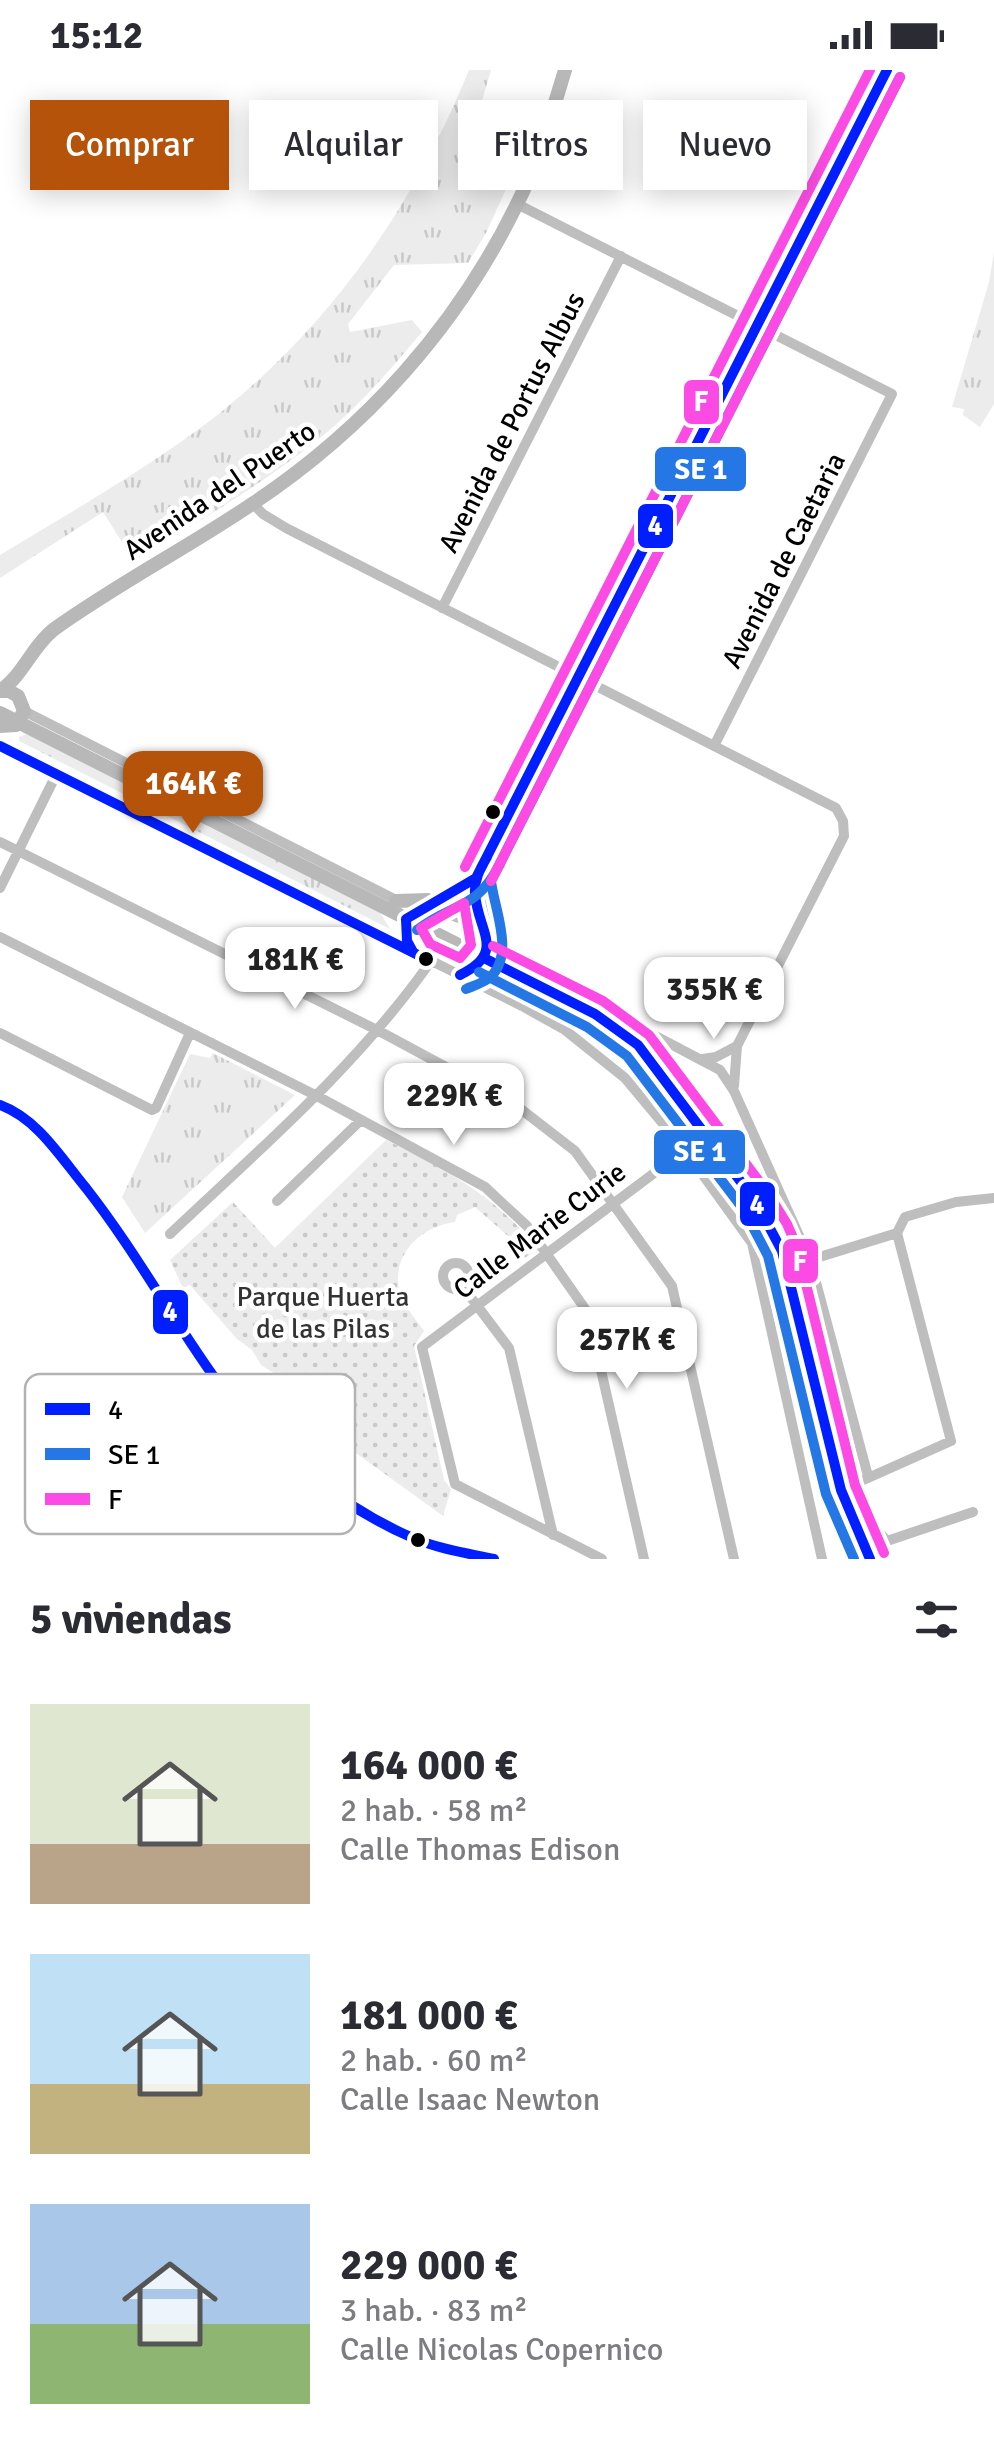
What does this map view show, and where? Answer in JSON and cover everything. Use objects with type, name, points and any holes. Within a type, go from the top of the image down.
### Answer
[{"type":"street","name":"Avenida del Puerto","points":[[0,691],[23,671],[40,641],[61,624],[254,504],[308,464],[352,426],[426,350],[471,285],[518,204],[542,146],[565,70]]},
{"type":"street","points":[[460,975],[486,959],[487,942],[476,901],[476,878],[887,70]]},
{"type":"street","points":[[518,204],[758,326]]},
{"type":"street","name":"Avenida de Portus Albus","points":[[442,608],[621,256]]},
{"type":"street","name":"Avenida de Caetaria","points":[[714,746],[892,394],[758,326]]},
{"type":"street","points":[[254,504],[262,514],[286,528],[836,808],[844,836],[737,1046],[734,1091]]},
{"type":"street","points":[[18,752],[11,743],[23,671]]},
{"type":"street","points":[[0,691],[14,693],[15,717]]},
{"type":"street","points":[[0,713],[396,902],[426,906],[465,920],[515,962],[720,1070],[734,1091],[810,1260],[868,1476]]},
{"type":"street","points":[[15,717],[595,1014],[638,1045],[766,1218],[782,1251],[841,1490],[870,1559]]},
{"type":"street","points":[[0,746],[565,1030],[625,1078],[685,1150],[752,1243],[822,1559]]},
{"type":"street","points":[[0,888],[57,773]]},
{"type":"street","points":[[0,842],[379,1030],[514,1102],[575,1150],[672,1286],[734,1559]]},
{"type":"street","points":[[406,919],[476,878]]},
{"type":"street","points":[[396,902],[422,902],[453,893]]},
{"type":"street","points":[[406,919],[407,940],[413,952]]},
{"type":"street","points":[[0,938],[361,1120],[484,1188],[527,1226],[588,1313],[644,1559]]},
{"type":"street","points":[[170,1234],[317,1096],[379,1030],[431,961]]},
{"type":"street","points":[[0,1033],[148,1109],[156,1108],[190,1033]]},
{"type":"street","points":[[703,1059],[737,1046]]},
{"type":"street","points":[[0,1106],[16,1111],[43,1135],[100,1206],[212,1374]]},
{"type":"street","points":[[277,1201],[361,1120]]},
{"type":"street","name":"Calle Marie Curie","points":[[553,1535],[455,1484],[422,1346],[685,1150]]},
{"type":"street","points":[[841,1490],[951,1441],[898,1233],[905,1217],[956,1202],[994,1198]]},
{"type":"street","points":[[810,1260],[898,1233]]},
{"type":"street","points":[[463,1287],[509,1348],[553,1535],[602,1559]]},
{"type":"street","points":[[841,1490],[887,1541],[973,1512]]},
{"type":"street","points":[[355,1505],[412,1537],[494,1559]]},
{"type":"green space","points":[[469,70],[491,70],[482,100],[458,100],[458,190],[506,190],[468,263],[394,265],[348,324],[350,332],[412,320],[422,332],[372,390],[293,458],[134,561],[103,512],[0,578],[0,555],[186,438],[254,384],[293,346],[363,262],[410,190],[438,190],[438,139]]},
{"type":"green space","points":[[994,252],[994,404],[980,427],[963,415],[964,409],[952,407],[989,282]]},
{"type":"green space","points":[[27,734],[379,911],[390,929],[19,741],[19,737]]},
{"type":"green space","points":[[489,977],[517,980],[595,1020],[630,1045],[736,1180],[725,1187],[654,1093],[604,1044],[563,1016]]},
{"type":"green space","points":[[213,1053],[295,1095],[145,1233],[122,1197],[190,1054],[210,1058]]},
{"type":"green space","name":"Parque Huerta de las Pilas","points":[[386,1140],[469,1186],[506,1215],[538,1250],[523,1259],[511,1242],[507,1243],[508,1236],[475,1207],[457,1215],[455,1222],[421,1235],[400,1263],[401,1295],[424,1331],[414,1346],[444,1480],[451,1489],[443,1516],[355,1452],[355,1374],[275,1374],[261,1365],[252,1350],[237,1339],[190,1285],[183,1288],[170,1260],[233,1202],[275,1248]]},
{"type":"transit line","name":"F","points":[[465,867],[870,70]]},
{"type":"transit line","name":"4","points":[[413,952],[407,941],[406,919],[476,878],[887,70]]},
{"type":"transit line","points":[[466,989],[489,978],[501,957],[501,931],[491,881],[900,77]]},
{"type":"transit line","name":"F","points":[[491,881],[900,77]]},
{"type":"transit line","name":"4","points":[[0,746],[426,959]]},
{"type":"transit line","name":"4","points":[[460,975],[483,958],[486,949],[475,889],[487,857]]},
{"type":"transit line","points":[[417,930],[473,898],[500,864]]},
{"type":"transit line","name":"F","points":[[464,903],[471,945],[460,958],[430,944],[421,928],[464,903]]},
{"type":"transit line","name":"F","points":[[493,946],[603,1001],[649,1035],[768,1193],[797,1247],[855,1485],[884,1553]]},
{"type":"transit line","name":"4","points":[[486,959],[595,1014],[638,1045],[756,1202],[782,1251],[841,1490],[870,1559]]},
{"type":"transit line","points":[[479,972],[587,1027],[627,1056],[744,1210],[768,1256],[826,1494],[854,1559]]},
{"type":"transit line","name":"4","points":[[0,1105],[26,1120],[58,1152],[120,1234],[212,1374]]},
{"type":"transit line","name":"4","points":[[355,1507],[413,1538],[494,1559]]}]
